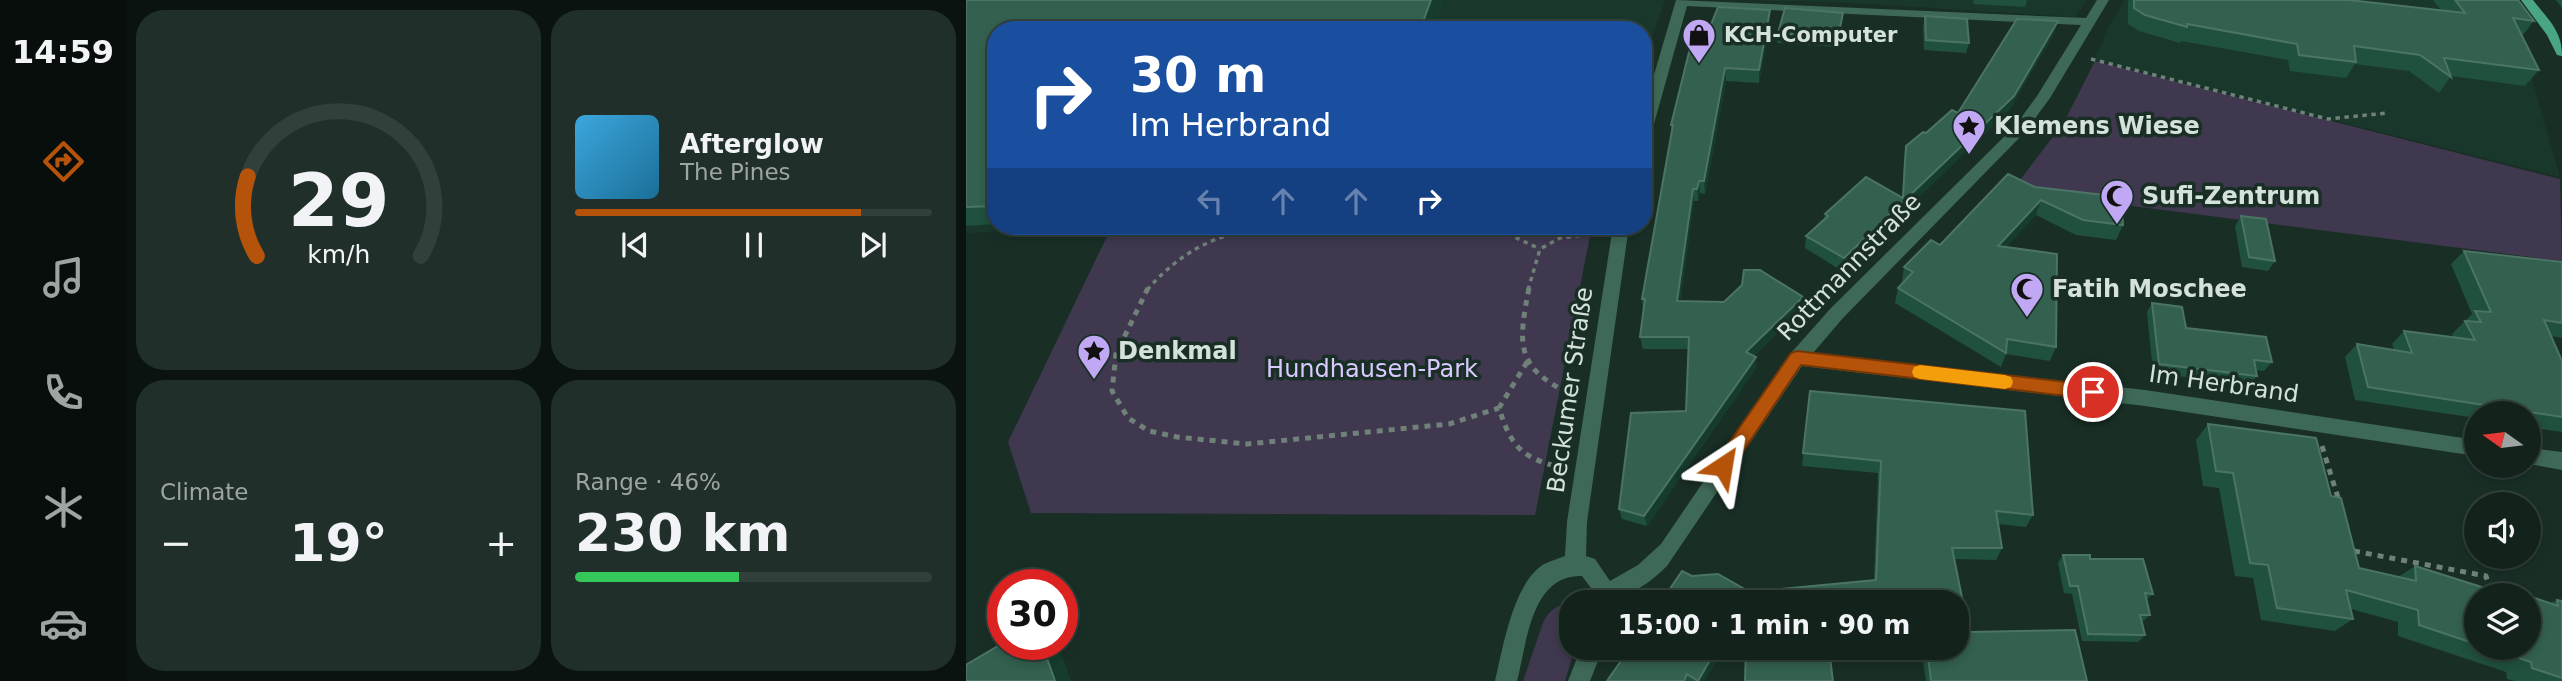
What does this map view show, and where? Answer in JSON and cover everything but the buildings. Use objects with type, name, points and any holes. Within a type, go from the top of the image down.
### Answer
[{"type":"main road","points":[[2527,0],[2553,34],[2562,52]]},
{"type":"street","name":"Rottmannstraße","points":[[1618,590],[1648,573],[1668,551],[1779,381],[1797,358],[1837,313],[2020,129],[2102,0]]},
{"type":"street","points":[[1652,106],[1682,1],[2088,22]]},
{"type":"street","name":"Beckumer Straße","points":[[1575,563],[1577,522],[1620,235]]},
{"type":"street","name":"Im Herbrand","points":[[1797,358],[2145,398],[2464,445]]},
{"type":"street","points":[[2541,458],[2562,461]]},
{"type":"street","points":[[1506,681],[1520,619],[1531,597],[1548,574],[1562,565],[1575,563],[1588,566],[1596,574],[1601,590]]},
{"type":"street","points":[[1579,681],[1587,660]]},
{"type":"path","points":[[2069,54],[2328,119],[2387,113]]},
{"type":"path","points":[[1230,235],[1206,242],[1174,261],[1147,289],[1116,354],[1112,391],[1129,418],[1149,431],[1177,437],[1247,444],[1450,424],[1499,408],[1527,362]]},
{"type":"path","points":[[1510,235],[1540,249]]},
{"type":"path","points":[[1578,235],[1560,238],[1540,249],[1522,326],[1527,362],[1548,383],[1595,405]]},
{"type":"path","points":[[1499,408],[1507,437],[1532,461],[1585,473]]},
{"type":"path","points":[[2314,422],[2342,512]]},
{"type":"path","points":[[2350,538],[2356,562]]},
{"type":"path","points":[[2354,551],[2486,576],[2488,583]]},
{"type":"shaded area","points":[[966,0],[1665,0],[1652,37],[1652,21],[987,21],[987,232],[966,233]]},
{"type":"shaded area","points":[[1733,0],[2087,0],[2075,17],[1839,2]]},
{"type":"shaded area","points":[[2125,0],[2505,0],[2518,31],[2560,177],[2094,60],[2111,22]]},
{"type":"green space","points":[[2095,61],[2560,179],[2562,261],[2070,198],[2014,188],[2064,122]]},
{"type":"green space","name":"Hundhausen-Park","points":[[1108,235],[1590,235],[1535,515],[1031,513],[1008,442]]},
{"type":"green space","points":[[1559,606],[1559,660],[1571,660],[1565,681],[1523,681],[1544,620]]},
{"type":"slow traffic","points":[[1920,372],[2005,382]]},
{"type":"place","name":"KCH-Computer","points":[[1699,65]]},
{"type":"place","name":"Klemens Wiese","points":[[1969,156]]},
{"type":"place","name":"Sufi-Zentrum","points":[[2117,226]]},
{"type":"place","name":"Fatih Moschee","points":[[2027,319]]},
{"type":"place","name":"Denkmal","points":[[1094,381]]},
{"type":"route","points":[[1723,466],[1797,358],[2093,392]]}]
